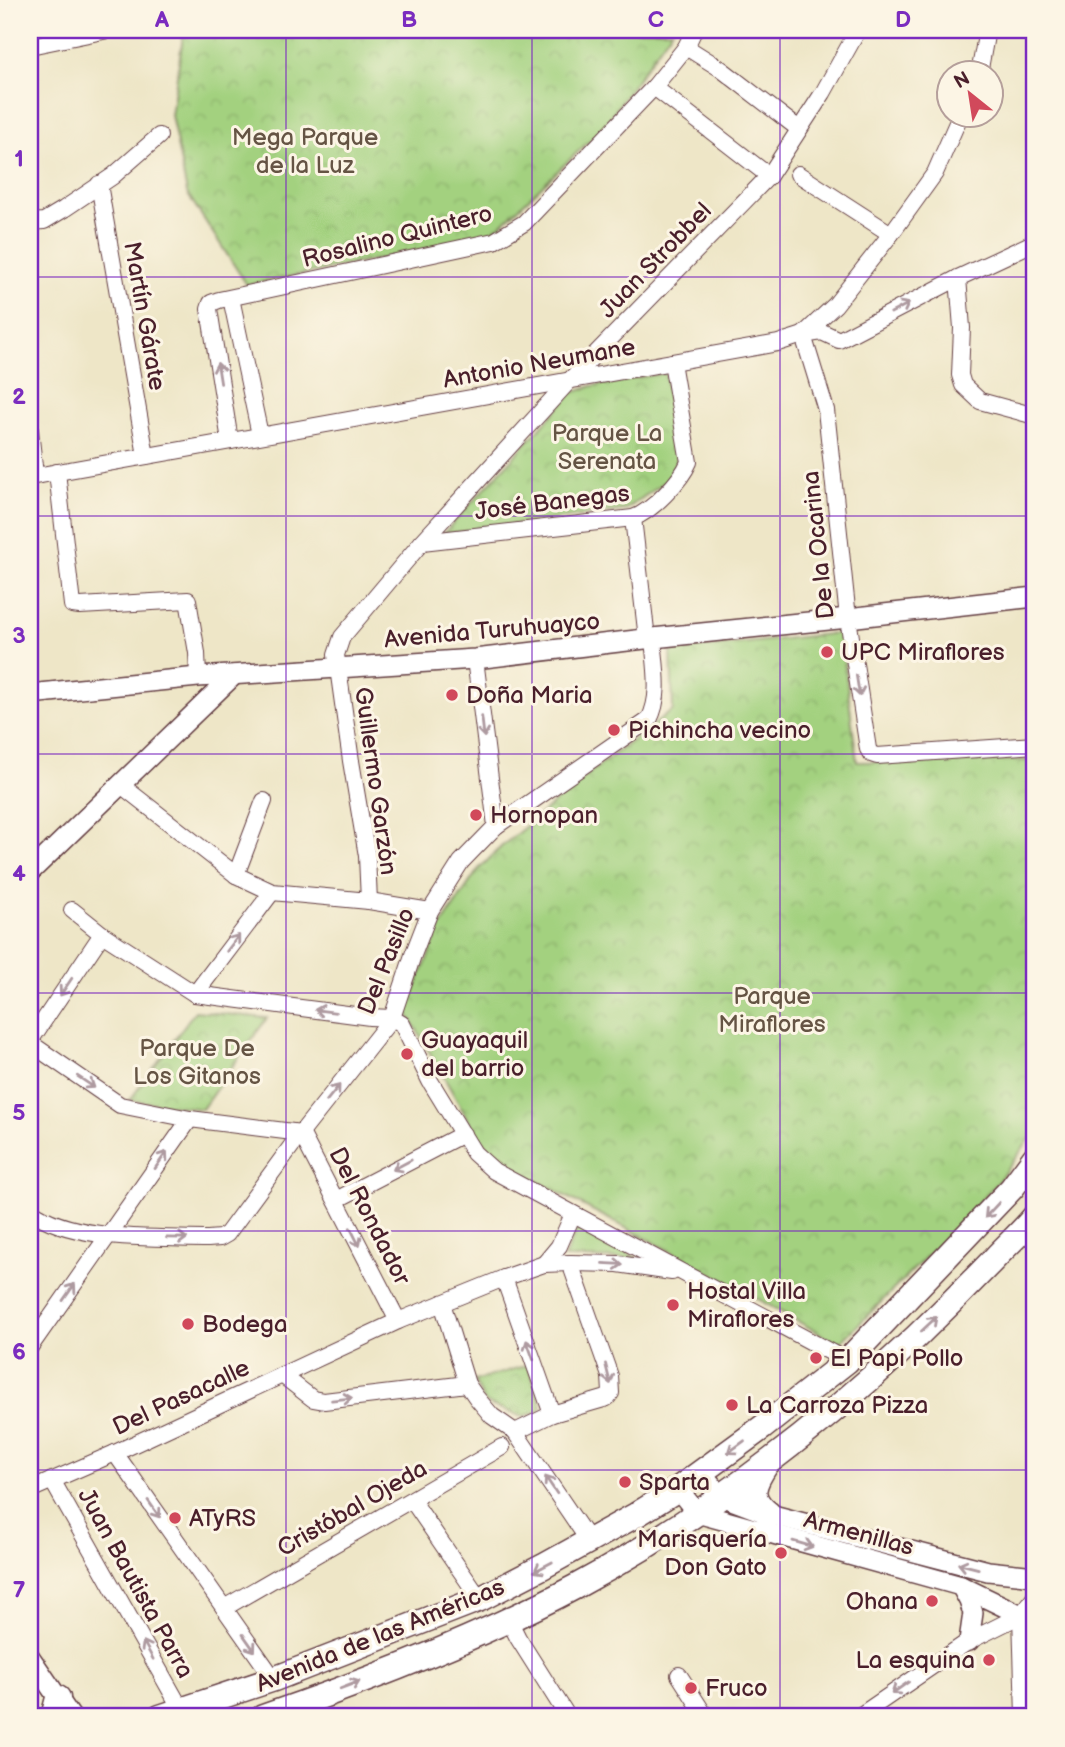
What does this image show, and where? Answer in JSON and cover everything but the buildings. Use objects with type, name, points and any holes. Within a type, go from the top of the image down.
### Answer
[{"type":"main road","name":"Avenida de las Américas","points":[[171,1713],[274,1679],[480,1600],[636,1515],[678,1489],[847,1361],[1012,1188],[1035,1157]]},
{"type":"main road","name":"Avenida de las Américas","points":[[272,1716],[399,1667],[509,1620],[576,1587],[697,1513],[766,1465],[868,1382],[946,1308],[1035,1216]]},
{"type":"main road","points":[[766,1465],[757,1480],[754,1494],[758,1505],[769,1514]]},
{"type":"street","points":[[30,46],[108,30]]},
{"type":"street","name":"Rosalino Quintero","points":[[231,298],[494,242],[524,223],[654,87],[686,47],[694,30]]},
{"type":"street","name":"Juan Strobbel","points":[[338,668],[336,655],[342,637],[422,541],[569,381],[769,176],[823,93],[858,30]]},
{"type":"street","points":[[982,60],[988,30]]},
{"type":"street","points":[[686,47],[721,69],[799,129]]},
{"type":"street","points":[[654,87],[769,176]]},
{"type":"street","points":[[803,335],[835,305],[891,234],[935,173],[955,130]]},
{"type":"street","points":[[30,222],[44,221],[113,176],[159,136]]},
{"type":"street","points":[[798,174],[891,234]]},
{"type":"street","name":"Martín Gárate","points":[[99,184],[146,456]]},
{"type":"street","name":"Antonio Neumane","points":[[33,476],[569,381],[779,342],[803,335],[822,332],[839,340],[958,278],[1035,242]]},
{"type":"street","points":[[958,278],[962,328],[960,375],[963,385],[980,401],[1035,416]]},
{"type":"street","points":[[230,441],[209,309],[214,301],[231,298],[260,435]]},
{"type":"street","name":"De la Ocarina","points":[[803,335],[827,410],[848,618],[868,749],[871,754],[877,756],[1035,745]]},
{"type":"street","name":"José Banegas","points":[[422,541],[633,519],[642,515],[685,471],[689,462],[672,362]]},
{"type":"street","points":[[30,430],[33,476]]},
{"type":"street","points":[[57,472],[72,605],[188,600],[198,677]]},
{"type":"street","name":"Del Pasillo","points":[[108,1236],[220,1238],[227,1234],[301,1133],[393,1018],[429,911],[461,862],[496,826],[649,720],[657,696],[633,519]]},
{"type":"street","name":"Avenida Turuhuayco","points":[[30,694],[198,677],[475,659],[1035,597]]},
{"type":"street","points":[[475,659],[496,826]]},
{"type":"street","name":"Guillermo Garzón","points":[[338,668],[367,856],[369,901]]},
{"type":"street","points":[[30,872],[234,675]]},
{"type":"street","points":[[121,785],[236,875],[272,892],[369,901],[429,911]]},
{"type":"street","points":[[236,875],[264,801]]},
{"type":"street","points":[[195,994],[272,892]]},
{"type":"street","points":[[72,910],[102,934],[195,994],[393,1018]]},
{"type":"street","points":[[102,934],[30,1042],[120,1105],[190,1119],[301,1133]]},
{"type":"street","name":"Del Pasacalle","points":[[393,1018],[402,1024],[430,1081],[474,1153],[494,1171],[847,1361]]},
{"type":"street","points":[[30,1347],[190,1119]]},
{"type":"street","name":"Del Rondador","points":[[301,1133],[398,1321]]},
{"type":"street","points":[[336,1200],[463,1134]]},
{"type":"street","points":[[30,1210],[58,1225],[108,1236]]},
{"type":"street","points":[[544,1264],[559,1246],[573,1214]]},
{"type":"street","points":[[515,1432],[552,1414],[607,1398],[611,1393],[610,1376],[570,1263]]},
{"type":"street","name":"Del Pasacalle","points":[[30,1490],[398,1321],[544,1264],[618,1264],[682,1273]]},
{"type":"street","points":[[504,1278],[552,1414]]},
{"type":"street","points":[[442,1303],[467,1384],[492,1416],[515,1432],[589,1541]]},
{"type":"street","points":[[282,1375],[313,1399],[324,1401],[467,1384]]},
{"type":"street","name":"Cristóbal Ojeda","points":[[224,1608],[502,1447]]},
{"type":"street","points":[[115,1453],[274,1679]]},
{"type":"street","name":"Armenillas","points":[[701,1472],[721,1496],[769,1514],[988,1571],[1035,1576]]},
{"type":"street","name":"Juan Bautista Parra","points":[[52,1480],[171,1713]]},
{"type":"street","points":[[678,1489],[697,1513]]},
{"type":"street","points":[[412,1500],[480,1600]]},
{"type":"street","name":"Armenillas","points":[[697,1513],[961,1586],[1028,1614]]},
{"type":"street","points":[[961,1586],[973,1613],[969,1641]]},
{"type":"street","points":[[1024,1717],[1028,1614],[1035,1597]]},
{"type":"street","points":[[859,1717],[969,1641],[1028,1614]]},
{"type":"street","points":[[509,1620],[568,1717]]},
{"type":"street","points":[[30,1657],[61,1711]]},
{"type":"street","points":[[679,1675],[706,1717]]},
{"type":"green space","name":"Mega Parque de la Luz","points":[[184,30],[672,30],[601,130],[487,238],[247,285],[187,193],[171,115]]},
{"type":"green space","name":"Parque La Serenata","points":[[665,373],[677,460],[669,479],[625,510],[443,534],[572,393],[592,386]]},
{"type":"green space","name":"Parque Miraflores","points":[[839,633],[857,762],[1035,760],[1035,1132],[996,1184],[839,1344],[691,1262],[504,1164],[478,1137],[406,1011],[441,926],[478,870],[501,847],[591,772],[673,710],[671,651]]},
{"type":"green space","name":"Parque De Los Gitanos","points":[[195,1011],[267,1018],[202,1109],[130,1100]]},
{"type":"green space","points":[[579,1225],[638,1259],[564,1258]]},
{"type":"green space","points":[[528,1365],[542,1407],[539,1411],[525,1416],[518,1415],[484,1401],[474,1381]]},
{"type":"place","name":"UPC Miraflores","points":[[827,652]]},
{"type":"place","name":"Doña Maria","points":[[452,695]]},
{"type":"place","name":"Pichincha vecino","points":[[614,730]]},
{"type":"place","name":"Hornopan","points":[[476,815]]},
{"type":"place","name":"Guayaquil del barrio","points":[[407,1054]]},
{"type":"place","name":"Hostal Villa Miraflores","points":[[673,1305]]},
{"type":"place","name":"Bodega","points":[[188,1324]]},
{"type":"place","name":"El Papi Pollo","points":[[816,1358]]},
{"type":"place","name":"La Carroza Pizza","points":[[732,1405]]},
{"type":"place","name":"Sparta","points":[[625,1482]]},
{"type":"place","name":"ATyRS","points":[[175,1518]]},
{"type":"place","name":"Marisquería Don Gato","points":[[781,1553]]},
{"type":"place","name":"Ohana","points":[[932,1601]]},
{"type":"place","name":"La esquina","points":[[989,1660]]},
{"type":"place","name":"Fruco","points":[[691,1688]]}]
